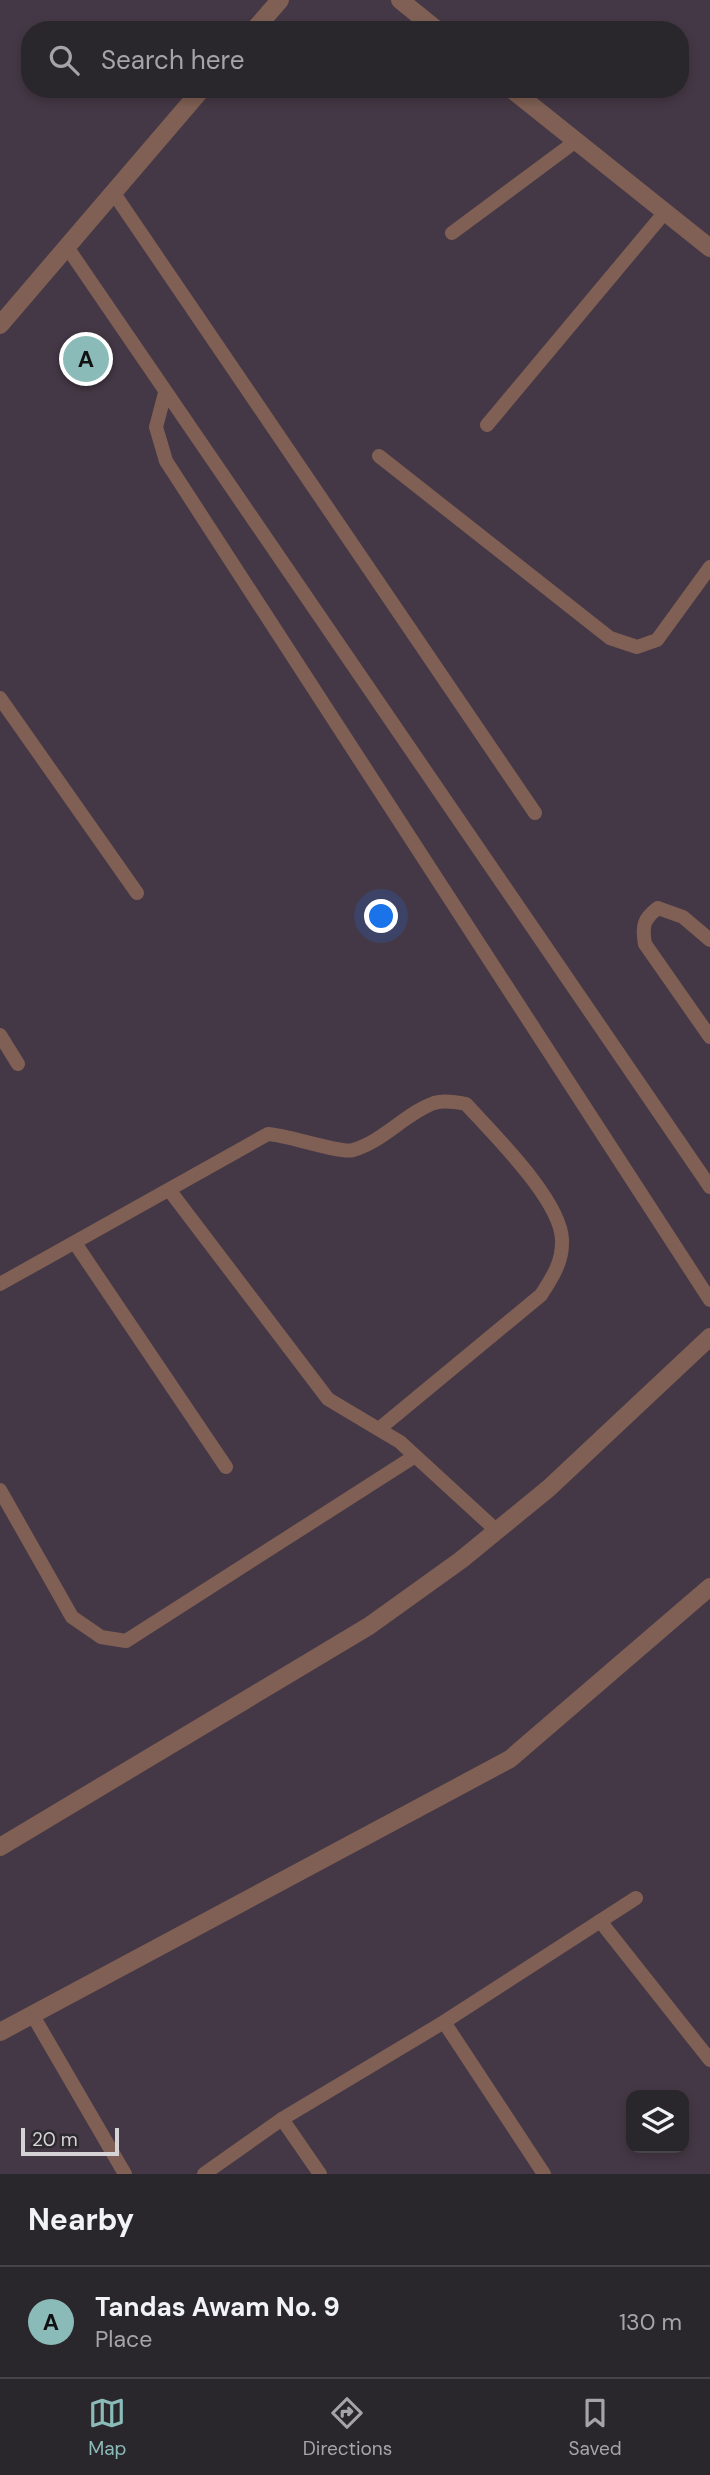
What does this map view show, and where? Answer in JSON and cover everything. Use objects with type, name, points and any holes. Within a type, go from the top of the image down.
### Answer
[{"type":"street","points":[[262,21],[279,0]]},
{"type":"street","points":[[400,0],[426,21]]},
{"type":"street","points":[[0,325],[194,98]]},
{"type":"street","points":[[523,98],[710,248]]},
{"type":"street","points":[[0,1847],[369,1626],[497,1531],[549,1488],[710,1337]]},
{"type":"street","points":[[0,2032],[510,1759],[710,1587]]},
{"type":"lane","points":[[452,233],[576,141]]},
{"type":"lane","points":[[113,192],[535,813]]},
{"type":"lane","points":[[487,425],[665,212]]},
{"type":"lane","points":[[66,247],[710,1187]]},
{"type":"lane","points":[[165,393],[156,427],[166,461],[710,1300]]},
{"type":"lane","points":[[379,456],[610,638],[637,647],[657,639],[710,567]]},
{"type":"lane","points":[[0,698],[137,893]]},
{"type":"lane","points":[[710,940],[682,916],[658,908],[647,916],[642,928],[645,944],[710,1037]]},
{"type":"lane","points":[[0,1035],[18,1064]]},
{"type":"lane","points":[[0,1284],[268,1134],[286,1135],[351,1152],[387,1135],[433,1104],[466,1104],[547,1198],[562,1239],[558,1268],[541,1295],[379,1429]]},
{"type":"lane","points":[[170,1191],[328,1399],[379,1429],[415,1456],[497,1531]]},
{"type":"lane","points":[[75,1242],[226,1467]]},
{"type":"lane","points":[[0,1490],[72,1617],[101,1637],[126,1641],[415,1456]]},
{"type":"lane","points":[[204,2174],[282,2119],[444,2022],[636,1898]]},
{"type":"lane","points":[[600,1921],[710,2060]]},
{"type":"lane","points":[[32,2014],[125,2174]]},
{"type":"lane","points":[[444,2022],[544,2174]]},
{"type":"lane","points":[[282,2119],[320,2174]]},
{"type":"shaded area","points":[[0,0],[710,0],[710,2174],[0,2174]]},
{"type":"building","points":[[95,336],[111,363],[78,382],[62,355]]},
{"type":"place","name":"Tandas Awam No. 9","points":[[86,359]]}]
